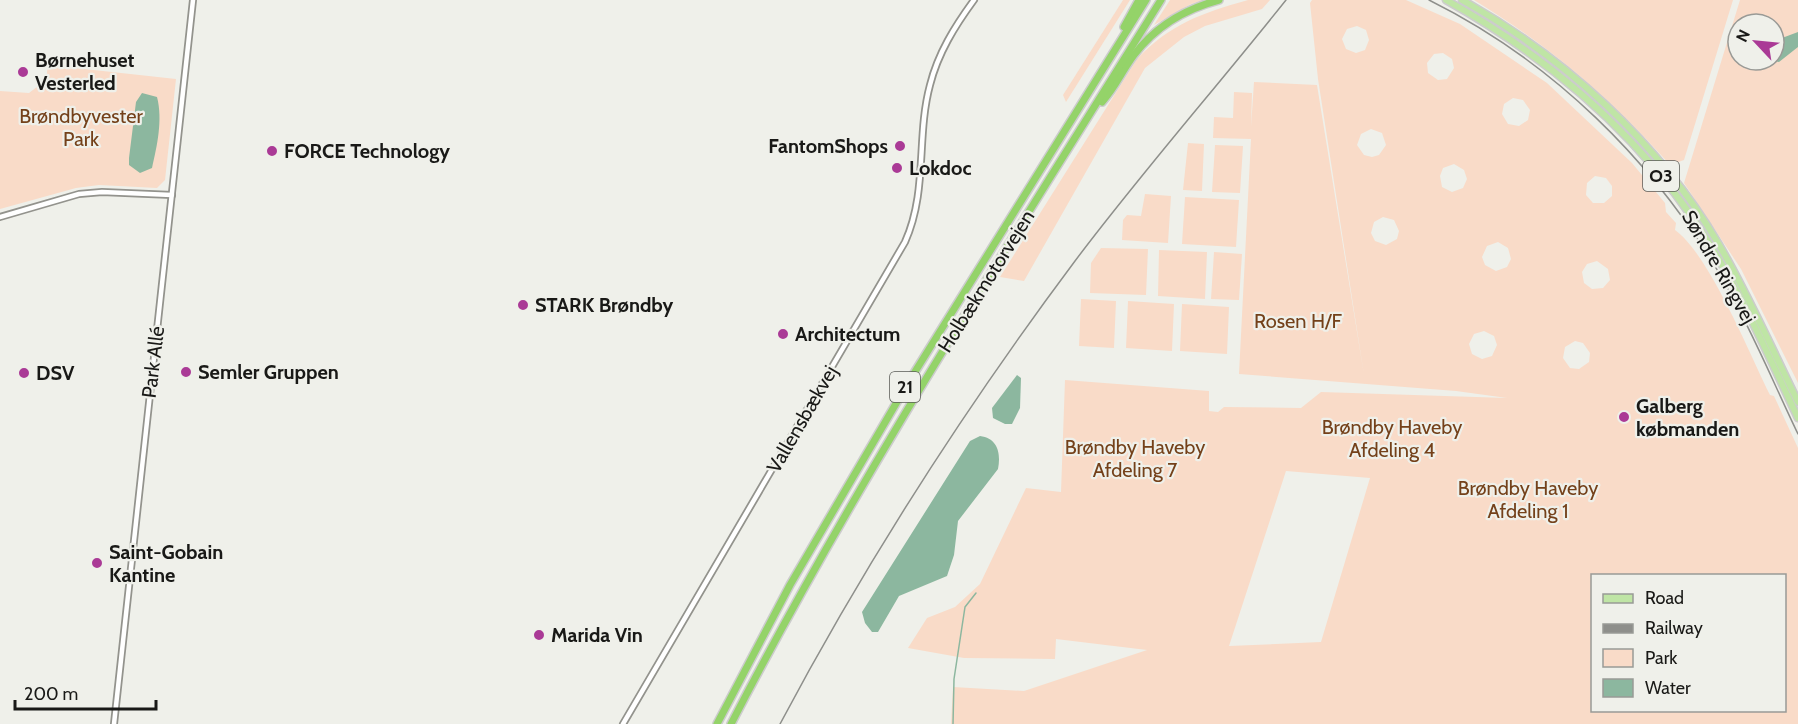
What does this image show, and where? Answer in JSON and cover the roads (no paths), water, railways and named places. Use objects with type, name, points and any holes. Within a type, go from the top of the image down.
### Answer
[{"type":"highway","points":[[1109,60],[1139,0]]},
{"type":"highway","name":"Holbækmotorvejen","points":[[715,724],[790,585],[908,383],[1146,0]]},
{"type":"highway","name":"Holbækmotorvejen","points":[[731,724],[831,539],[915,396],[1161,0]]},
{"type":"highway","points":[[1091,112],[1109,94],[1134,55],[1156,31],[1182,14],[1219,0]]},
{"type":"highway","points":[[737,724],[762,664]]},
{"type":"main road","name":"Søndre Ringvej","points":[[1446,0],[1511,39],[1579,91],[1662,177],[1712,248],[1740,297],[1798,418]]},
{"type":"main road","name":"Søndre Ringvej","points":[[1462,0],[1537,48],[1576,80],[1619,119],[1670,176],[1718,242],[1746,293],[1798,402]]},
{"type":"street","name":"Park Allé","points":[[114,724],[193,0]]},
{"type":"street","name":"Vallensbækvej","points":[[623,724],[905,242],[918,206],[929,85],[944,47],[974,0]]},
{"type":"street","points":[[0,217],[79,194],[102,192],[172,195]]},
{"type":"water","points":[[1798,32],[1798,47],[1786,56],[1786,36]]},
{"type":"water","points":[[142,93],[157,97],[159,124],[152,168],[140,173],[129,165],[129,158],[136,102]]},
{"type":"water","points":[[1017,375],[1021,378],[1020,408],[1012,424],[1005,424],[993,418],[992,408]]},
{"type":"water","points":[[980,436],[991,440],[997,448],[998,469],[958,521],[954,555],[947,576],[899,596],[878,632],[872,632],[865,623],[862,612],[970,441]]},
{"type":"waterway","points":[[953,724],[954,679],[965,607],[976,593]]},
{"type":"tram line","points":[[1429,0],[1474,25],[1517,53],[1558,84],[1631,154],[1695,235],[1722,278],[1798,434]]},
{"type":"railway","points":[[780,724],[847,604],[918,487],[1034,316],[1100,228],[1286,0]]},
{"type":"place","name":"Børnehuset Vesterled","points":[[23,72]]},
{"type":"place","name":"FantomShops","points":[[900,146]]},
{"type":"place","name":"FORCE Technology","points":[[272,151]]},
{"type":"place","name":"Lokdoc","points":[[897,168]]},
{"type":"place","name":"STARK Brøndby","points":[[523,305]]},
{"type":"place","name":"Architectum","points":[[783,334]]},
{"type":"place","name":"Semler Gruppen","points":[[186,372]]},
{"type":"place","name":"DSV","points":[[24,373]]},
{"type":"place","name":"Galberg købmanden","points":[[1624,417]]},
{"type":"place","name":"Saint-Gobain Kantine","points":[[97,563]]},
{"type":"place","name":"Marida Vin","points":[[539,635]]},
{"type":"park label","name":"Brøndbyvester Park","points":[[81,128]]},
{"type":"park label","name":"Rosen H/F","points":[[1298,321]]},
{"type":"park label","name":"Brøndby Haveby Afdeling 4","points":[[1392,438]]},
{"type":"park label","name":"Brøndby Haveby Afdeling 7","points":[[1135,458]]},
{"type":"park label","name":"Brøndby Haveby Afdeling 1","points":[[1528,500]]}]
